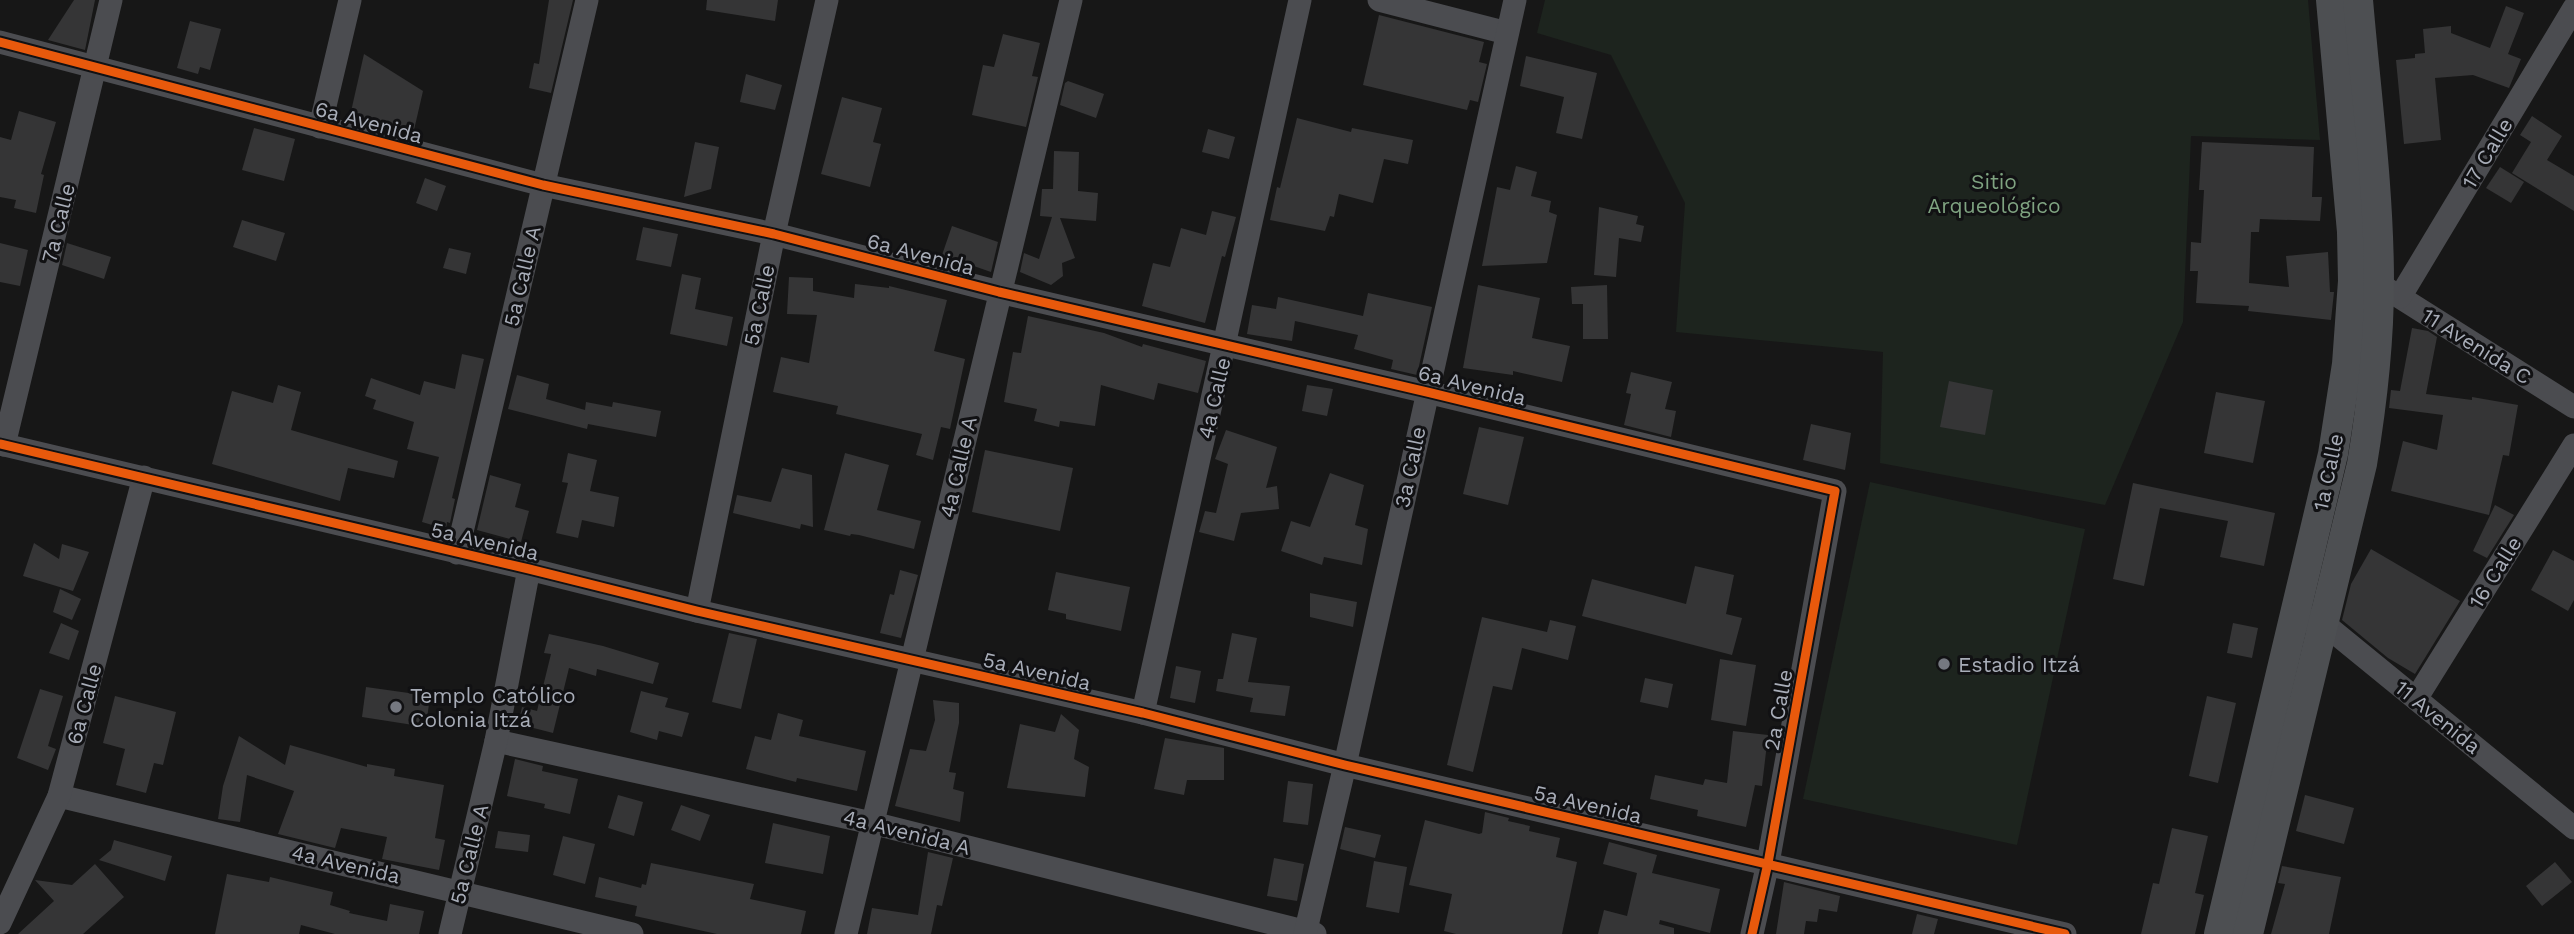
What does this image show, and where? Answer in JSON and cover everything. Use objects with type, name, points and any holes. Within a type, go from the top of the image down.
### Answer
[{"type":"main road","name":"1a Calle","points":[[2219,934],[2309,620],[2366,439],[2390,291],[2365,231],[2331,0]]},
{"type":"main road","name":"1a Calle","points":[[2248,934],[2309,620],[2347,364],[2353,281],[2365,231],[2358,0]]},
{"type":"street","name":"7a Calle","points":[[2,445],[111,0]]},
{"type":"street","points":[[320,127],[350,0]]},
{"type":"street","name":"5a Calle A","points":[[457,553],[587,0]]},
{"type":"street","name":"5a Calle","points":[[697,611],[774,234],[828,0]]},
{"type":"street","name":"4a Calle A","points":[[846,934],[1071,0]]},
{"type":"street","name":"4a Calle","points":[[1143,713],[1300,0]]},
{"type":"street","points":[[1379,0],[1507,33]]},
{"type":"street","name":"3a Calle","points":[[1308,933],[1516,0]]},
{"type":"street","name":"17 Calle","points":[[2390,291],[2574,8]]},
{"type":"street","name":"6a Avenida","points":[[0,42],[543,186],[774,234],[999,292],[1835,491]]},
{"type":"street","name":"11 Avenida C","points":[[2390,291],[2574,407]]},
{"type":"street","name":"5a Avenida","points":[[2,445],[911,662],[1143,713],[1345,765],[2065,934]]},
{"type":"street","name":"16 Calle","points":[[2416,699],[2574,445]]},
{"type":"street","name":"6a Calle","points":[[0,923],[59,796],[144,477]]},
{"type":"street","name":"2a Calle","points":[[1752,934],[1768,863],[1835,491]]},
{"type":"street","name":"5a Calle A","points":[[450,934],[496,741],[529,569]]},
{"type":"street","name":"11 Avenida","points":[[2309,620],[2416,699],[2574,828]]},
{"type":"street","name":"4a Avenida A","points":[[496,741],[872,823],[1308,933]]},
{"type":"street","name":"4a Avenida","points":[[59,796],[632,934]]},
{"type":"green space","name":"Sitio Arqueológico","points":[[1545,0],[2308,0],[2320,140],[2191,136],[2183,322],[2105,505],[1880,463],[1883,352],[1676,332],[1685,203],[1611,55],[1537,33]]},
{"type":"green space","name":"Estadio Itzá","points":[[1870,482],[2085,529],[2017,845],[1803,799]]},
{"type":"building","points":[[74,0],[95,0],[85,50],[48,40]]},
{"type":"building","points":[[549,0],[573,0],[551,93],[529,88],[534,63],[539,64]]},
{"type":"building","points":[[707,0],[778,0],[775,21],[706,10]]},
{"type":"building","points":[[2506,6],[2524,13],[2508,54],[2521,59],[2509,88],[2473,75],[2435,78],[2441,140],[2404,144],[2396,60],[2415,58],[2415,54],[2425,53],[2423,29],[2451,26],[2451,33],[2490,48]]},
{"type":"building","points":[[1379,15],[1484,42],[1479,62],[1487,64],[1478,102],[1470,100],[1467,110],[1363,85]]},
{"type":"building","points":[[190,21],[221,29],[210,70],[200,67],[198,74],[177,68]]},
{"type":"building","points":[[1003,34],[1040,43],[1032,76],[1038,77],[1026,127],[972,115],[983,65],[994,67]]},
{"type":"building","points":[[364,54],[423,91],[414,130],[350,116]]},
{"type":"building","points":[[1526,56],[1597,73],[1582,139],[1556,133],[1564,97],[1520,86]]},
{"type":"building","points":[[746,74],[782,85],[775,110],[740,102]]},
{"type":"building","points":[[1068,81],[1104,94],[1096,118],[1060,105],[1065,83]]},
{"type":"building","points":[[842,97],[882,108],[873,142],[881,144],[870,187],[821,174]]},
{"type":"building","points":[[19,111],[56,122],[41,174],[44,175],[36,213],[14,208],[16,200],[0,197],[0,137],[11,140]]},
{"type":"building","points":[[2532,116],[2562,136],[2547,160],[2574,176],[2574,211],[2512,173],[2531,142],[2520,135]]},
{"type":"building","points":[[1297,118],[1351,132],[1352,128],[1413,140],[1408,164],[1384,159],[1373,203],[1339,194],[1334,217],[1330,216],[1325,231],[1270,220]]},
{"type":"building","points":[[254,128],[295,139],[284,181],[242,170]]},
{"type":"building","points":[[1208,129],[1235,137],[1229,159],[1202,152]]},
{"type":"building","points":[[695,142],[719,147],[711,189],[684,197]]},
{"type":"building","points":[[2202,142],[2314,147],[2312,197],[2322,197],[2320,221],[2260,219],[2259,232],[2251,232],[2249,283],[2289,287],[2286,256],[2328,252],[2330,292],[2334,292],[2331,320],[2248,311],[2249,306],[2196,303],[2198,271],[2190,271],[2191,242],[2201,243],[2204,190],[2199,190]]},
{"type":"building","points":[[1054,151],[1079,152],[1078,191],[1098,193],[1096,221],[1060,218],[1075,258],[1062,263],[1063,276],[1051,285],[1020,272],[1024,253],[1039,259],[1052,217],[1040,216],[1042,189],[1053,189]]},
{"type":"building","points":[[1516,166],[1537,172],[1531,196],[1551,201],[1549,212],[1557,215],[1547,263],[1482,266],[1497,187],[1510,190]]},
{"type":"building","points":[[2500,167],[2524,182],[2511,203],[2486,188]]},
{"type":"building","points":[[425,178],[446,186],[437,211],[416,203]]},
{"type":"building","points":[[1599,207],[1638,216],[1636,224],[1644,226],[1641,242],[1619,238],[1616,277],[1594,275]]},
{"type":"building","points":[[1212,211],[1236,217],[1225,257],[1222,256],[1205,323],[1142,306],[1153,263],[1170,267],[1181,228],[1206,235]]},
{"type":"building","points":[[242,220],[285,233],[276,261],[233,247]]},
{"type":"building","points":[[952,226],[998,242],[991,272],[942,255]]},
{"type":"building","points":[[643,227],[678,234],[671,267],[636,260]]},
{"type":"building","points":[[0,243],[28,250],[20,286],[0,282]]},
{"type":"building","points":[[67,243],[111,257],[104,279],[62,265]]},
{"type":"building","points":[[449,248],[471,253],[466,274],[443,268]]},
{"type":"building","points":[[682,274],[701,278],[695,309],[733,317],[727,346],[670,334]]},
{"type":"building","points":[[789,277],[813,278],[813,291],[854,298],[855,284],[889,286],[947,300],[934,351],[965,359],[950,429],[941,427],[933,460],[916,455],[922,434],[836,414],[838,406],[773,392],[781,357],[809,363],[817,315],[787,314]]},
{"type":"building","points":[[1478,285],[1540,298],[1532,338],[1570,346],[1562,382],[1513,371],[1513,375],[1463,368]]},
{"type":"building","points":[[1607,285],[1608,339],[1583,339],[1583,304],[1572,304],[1571,287]]},
{"type":"building","points":[[1368,293],[1432,307],[1417,375],[1391,369],[1393,360],[1354,349],[1358,335],[1295,321],[1292,341],[1247,334],[1252,305],[1276,309],[1278,297],[1363,316]]},
{"type":"building","points":[[1028,316],[1104,333],[1142,347],[1143,344],[1206,361],[1198,393],[1158,383],[1154,400],[1101,385],[1095,426],[1060,421],[1059,427],[1034,421],[1037,409],[1004,402],[1013,352],[1021,353]]},
{"type":"building","points":[[2412,328],[2428,331],[2437,337],[2426,394],[2472,400],[2472,397],[2518,405],[2509,456],[2503,455],[2489,515],[2391,491],[2403,441],[2437,450],[2443,415],[2389,408],[2391,390],[2400,391]]},
{"type":"building","points":[[462,354],[484,359],[452,498],[455,499],[450,523],[447,522],[446,529],[422,522],[439,457],[407,449],[414,422],[373,409],[376,400],[365,396],[371,378],[420,395],[424,381],[455,389]]},
{"type":"building","points":[[1631,372],[1672,382],[1665,409],[1676,411],[1671,437],[1624,425],[1631,394],[1626,393]]},
{"type":"building","points":[[517,375],[549,384],[546,399],[585,410],[586,402],[612,407],[613,402],[661,411],[656,437],[588,424],[587,429],[508,409]]},
{"type":"building","points":[[1949,381],[1993,390],[1985,435],[1940,427]]},
{"type":"building","points":[[278,385],[301,392],[291,430],[398,461],[394,478],[348,468],[340,501],[212,464],[232,391],[273,403]]},
{"type":"building","points":[[1307,385],[1333,389],[1327,416],[1302,411]]},
{"type":"building","points":[[2216,392],[2265,401],[2253,463],[2204,453]]},
{"type":"building","points":[[1811,424],[1851,433],[1845,470],[1803,460]]},
{"type":"building","points":[[1479,427],[1524,437],[1508,505],[1463,494]]},
{"type":"building","points":[[1226,430],[1277,447],[1266,488],[1277,486],[1279,509],[1241,513],[1234,541],[1199,532],[1205,511],[1216,513],[1228,464],[1215,459]]},
{"type":"building","points":[[985,450],[1073,468],[1060,531],[972,512]]},
{"type":"building","points":[[568,453],[597,460],[590,491],[619,497],[614,527],[582,520],[578,538],[556,533],[568,483],[562,482]]},
{"type":"building","points":[[845,453],[889,465],[877,510],[921,521],[914,549],[859,535],[850,536],[824,530]]},
{"type":"building","points":[[782,468],[812,475],[813,527],[801,524],[800,529],[733,513],[737,495],[771,502]]},
{"type":"building","points":[[1330,473],[1364,485],[1355,525],[1368,529],[1362,565],[1324,557],[1322,565],[1281,551],[1291,521],[1310,527]]},
{"type":"building","points":[[490,475],[521,484],[515,507],[529,511],[521,542],[477,530]]},
{"type":"building","points":[[2133,483],[2275,513],[2264,566],[2220,557],[2228,521],[2160,508],[2144,586],[2113,579]]},
{"type":"building","points":[[2495,505],[2514,515],[2487,558],[2473,551]]},
{"type":"building","points":[[34,543],[59,559],[62,544],[89,552],[73,591],[23,576]]},
{"type":"building","points":[[2371,549],[2460,601],[2415,674],[2388,658],[2342,620],[2351,584]]},
{"type":"building","points":[[2553,550],[2574,561],[2574,600],[2568,611],[2531,590]]},
{"type":"building","points":[[1695,566],[1734,575],[1726,614],[1742,618],[1732,655],[1582,616],[1592,579],[1686,604]]},
{"type":"building","points":[[900,570],[918,575],[901,638],[880,633],[890,594],[894,595]]},
{"type":"building","points":[[1056,572],[1130,587],[1121,631],[1066,619],[1066,614],[1048,610]]},
{"type":"building","points":[[60,589],[81,599],[72,620],[53,612]]},
{"type":"building","points":[[1310,593],[1357,602],[1353,627],[1310,617]]},
{"type":"building","points":[[1482,617],[1547,632],[1550,620],[1576,626],[1568,660],[1522,648],[1512,690],[1493,686],[1473,772],[1447,765]]},
{"type":"building","points":[[61,623],[79,631],[69,660],[49,653]]},
{"type":"building","points":[[2233,623],[2258,628],[2252,658],[2227,653]]},
{"type":"building","points":[[729,633],[757,639],[741,709],[712,702]]},
{"type":"building","points":[[1232,633],[1257,638],[1248,682],[1290,686],[1285,716],[1250,712],[1253,698],[1216,691],[1218,679],[1223,679]]},
{"type":"building","points":[[549,634],[603,646],[659,663],[653,684],[597,669],[596,676],[569,668],[553,733],[518,724],[522,707],[537,711],[551,654],[544,653]]},
{"type":"building","points":[[1720,659],[1756,665],[1746,726],[1711,720]]},
{"type":"building","points":[[1176,666],[1201,671],[1195,703],[1170,698]]},
{"type":"building","points":[[1645,678],[1673,684],[1668,708],[1640,702]]},
{"type":"building","name":"Templo Católico Colonia Itzá","points":[[366,687],[430,696],[426,727],[362,717]]},
{"type":"building","points":[[40,689],[63,696],[48,746],[56,749],[48,770],[17,758]]},
{"type":"building","points":[[641,691],[668,698],[665,707],[689,713],[682,737],[659,731],[657,740],[630,732]]},
{"type":"building","points":[[115,696],[176,712],[163,765],[154,763],[146,793],[116,785],[125,749],[103,743]]},
{"type":"building","points":[[2207,696],[2236,703],[2218,783],[2189,776]]},
{"type":"building","points":[[933,700],[959,703],[959,723],[949,772],[956,773],[953,789],[964,792],[960,822],[895,806],[910,749],[926,751],[935,720]]},
{"type":"building","points":[[778,713],[803,720],[799,736],[866,751],[857,791],[797,778],[796,782],[746,769],[755,736],[771,740]]},
{"type":"building","points":[[1061,714],[1079,730],[1074,759],[1089,767],[1085,797],[1007,788],[1020,724],[1055,732]]},
{"type":"building","points":[[1733,731],[1768,735],[1762,786],[1755,785],[1746,827],[1697,816],[1698,810],[1650,799],[1655,775],[1703,785],[1705,779],[1727,783]]},
{"type":"building","points":[[239,736],[285,765],[290,745],[367,767],[367,764],[395,769],[394,776],[444,785],[435,838],[445,840],[439,870],[382,859],[387,837],[341,828],[335,848],[278,834],[294,791],[247,775],[240,822],[218,819],[223,786]]},
{"type":"building","points":[[1165,738],[1224,748],[1224,780],[1187,780],[1184,795],[1154,789]]},
{"type":"building","points":[[515,759],[543,766],[542,771],[578,779],[570,814],[544,808],[545,804],[507,796]]},
{"type":"building","points":[[1288,781],[1313,784],[1308,825],[1283,822]]},
{"type":"building","points":[[618,795],[643,802],[634,836],[608,828]]},
{"type":"building","points":[[2305,795],[2354,808],[2344,844],[2296,831]]},
{"type":"building","points":[[681,805],[710,815],[700,841],[671,830]]},
{"type":"building","points":[[1485,812],[1530,826],[1529,831],[1560,838],[1556,857],[1577,862],[1562,934],[1456,934],[1444,931],[1452,894],[1409,885],[1425,820],[1479,834],[1482,833]]},
{"type":"building","points":[[773,823],[830,836],[823,874],[765,863]]},
{"type":"building","points":[[1345,827],[1381,835],[1375,858],[1340,849]]},
{"type":"building","points":[[2172,828],[2208,836],[2195,893],[2204,895],[2195,934],[2141,934],[2153,883],[2159,884]]},
{"type":"building","points":[[498,831],[530,835],[528,852],[495,848]]},
{"type":"building","points":[[563,836],[595,844],[585,884],[553,875]]},
{"type":"building","points":[[114,840],[172,856],[165,881],[99,860],[111,850]]},
{"type":"building","points":[[1609,842],[1657,855],[1652,873],[1720,889],[1710,933],[1660,920],[1659,924],[1674,928],[1674,934],[1598,934],[1604,910],[1627,916],[1637,873],[1603,864]]},
{"type":"building","points":[[928,852],[953,858],[942,906],[937,905],[931,934],[867,934],[872,908],[918,915]]},
{"type":"building","points":[[1274,858],[1304,864],[1297,901],[1267,896]]},
{"type":"building","points":[[1374,861],[1407,867],[1399,913],[1366,907]]},
{"type":"building","points":[[2555,862],[2572,882],[2542,906],[2526,886]]},
{"type":"building","points":[[651,863],[754,884],[750,899],[806,911],[801,934],[717,934],[635,916],[637,906],[595,897],[599,877],[641,888],[642,884],[646,885]]},
{"type":"building","points":[[95,864],[124,897],[83,934],[18,934],[54,901],[35,880],[72,885]]},
{"type":"building","points":[[2282,866],[2341,877],[2329,934],[2271,934],[2285,884],[2278,883]]},
{"type":"building","points":[[227,874],[269,882],[270,877],[333,892],[330,905],[350,911],[349,913],[387,921],[390,904],[424,911],[419,934],[335,934],[301,925],[299,934],[215,934]]},
{"type":"building","points":[[1784,882],[1840,896],[1837,912],[1819,909],[1817,922],[1806,921],[1804,934],[1776,934]]},
{"type":"building","points":[[1917,914],[1938,919],[1934,934],[1912,934]]},
{"type":"cycle path","points":[[0,42],[543,185],[774,234],[999,292],[1835,491],[1768,863],[1752,934]]},
{"type":"cycle path","points":[[0,444],[697,611],[1143,713],[1345,765],[2065,934]]},
{"type":"place","name":"Estadio Itzá","points":[[1944,664]]},
{"type":"place","name":"Templo Católico Colonia Itzá","points":[[396,707]]}]
